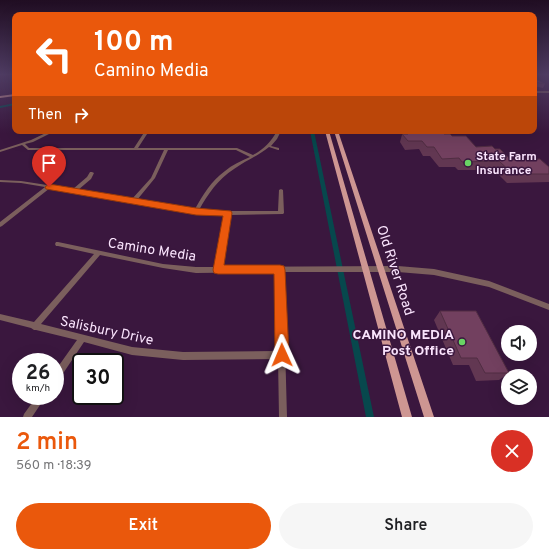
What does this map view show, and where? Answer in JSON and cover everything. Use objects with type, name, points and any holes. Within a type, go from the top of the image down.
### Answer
[{"type":"main road","points":[[0,96],[12,94]]},
{"type":"main road","points":[[328,134],[407,417]]},
{"type":"main road","name":"Old River Road","points":[[337,134],[429,417]]},
{"type":"street","points":[[0,151],[46,134]]},
{"type":"street","points":[[134,149],[145,134]]},
{"type":"street","points":[[196,211],[210,188],[219,178],[268,146],[278,134]]},
{"type":"street","points":[[22,144],[28,149],[237,149],[252,156]]},
{"type":"street","points":[[268,146],[278,149]]},
{"type":"street","points":[[133,201],[153,178],[167,149]]},
{"type":"street","points":[[74,191],[89,178],[92,173]]},
{"type":"street","points":[[0,181],[21,182],[196,211],[228,213],[281,213],[280,190]]},
{"type":"street","points":[[0,225],[49,187]]},
{"type":"street","points":[[218,270],[228,213]]},
{"type":"street","name":"Camino Media","points":[[58,244],[179,268],[218,270],[416,270],[453,275],[503,288],[549,307]]},
{"type":"street","points":[[34,326],[98,253]]},
{"type":"street","points":[[280,270],[283,417]]},
{"type":"street","name":"Salisbury Drive","points":[[0,318],[132,351],[158,354],[282,355]]},
{"type":"street","points":[[64,365],[82,339]]},
{"type":"street","points":[[27,417],[36,405]]},
{"type":"building","points":[[402,134],[450,134],[452,136],[466,136],[476,147],[492,146],[495,149],[500,149],[511,160],[540,159],[549,167],[549,174],[513,174],[499,161],[462,162],[459,158],[442,159],[434,147],[427,147],[422,141],[408,141]]},
{"type":"building","points":[[440,311],[476,311],[501,358],[501,361],[503,361],[507,369],[501,369],[501,373],[485,373],[477,358],[461,358]]},
{"type":"waterway","points":[[0,107],[12,105]]},
{"type":"waterway","points":[[313,134],[370,417]]},
{"type":"place","name":"State Farm Insurance","points":[[468,163]]},
{"type":"place","name":"CAMINO MEDIA Post Office","points":[[462,342]]},
{"type":"route","points":[[49,187],[196,211],[228,213],[218,270],[280,270],[282,355]]}]
